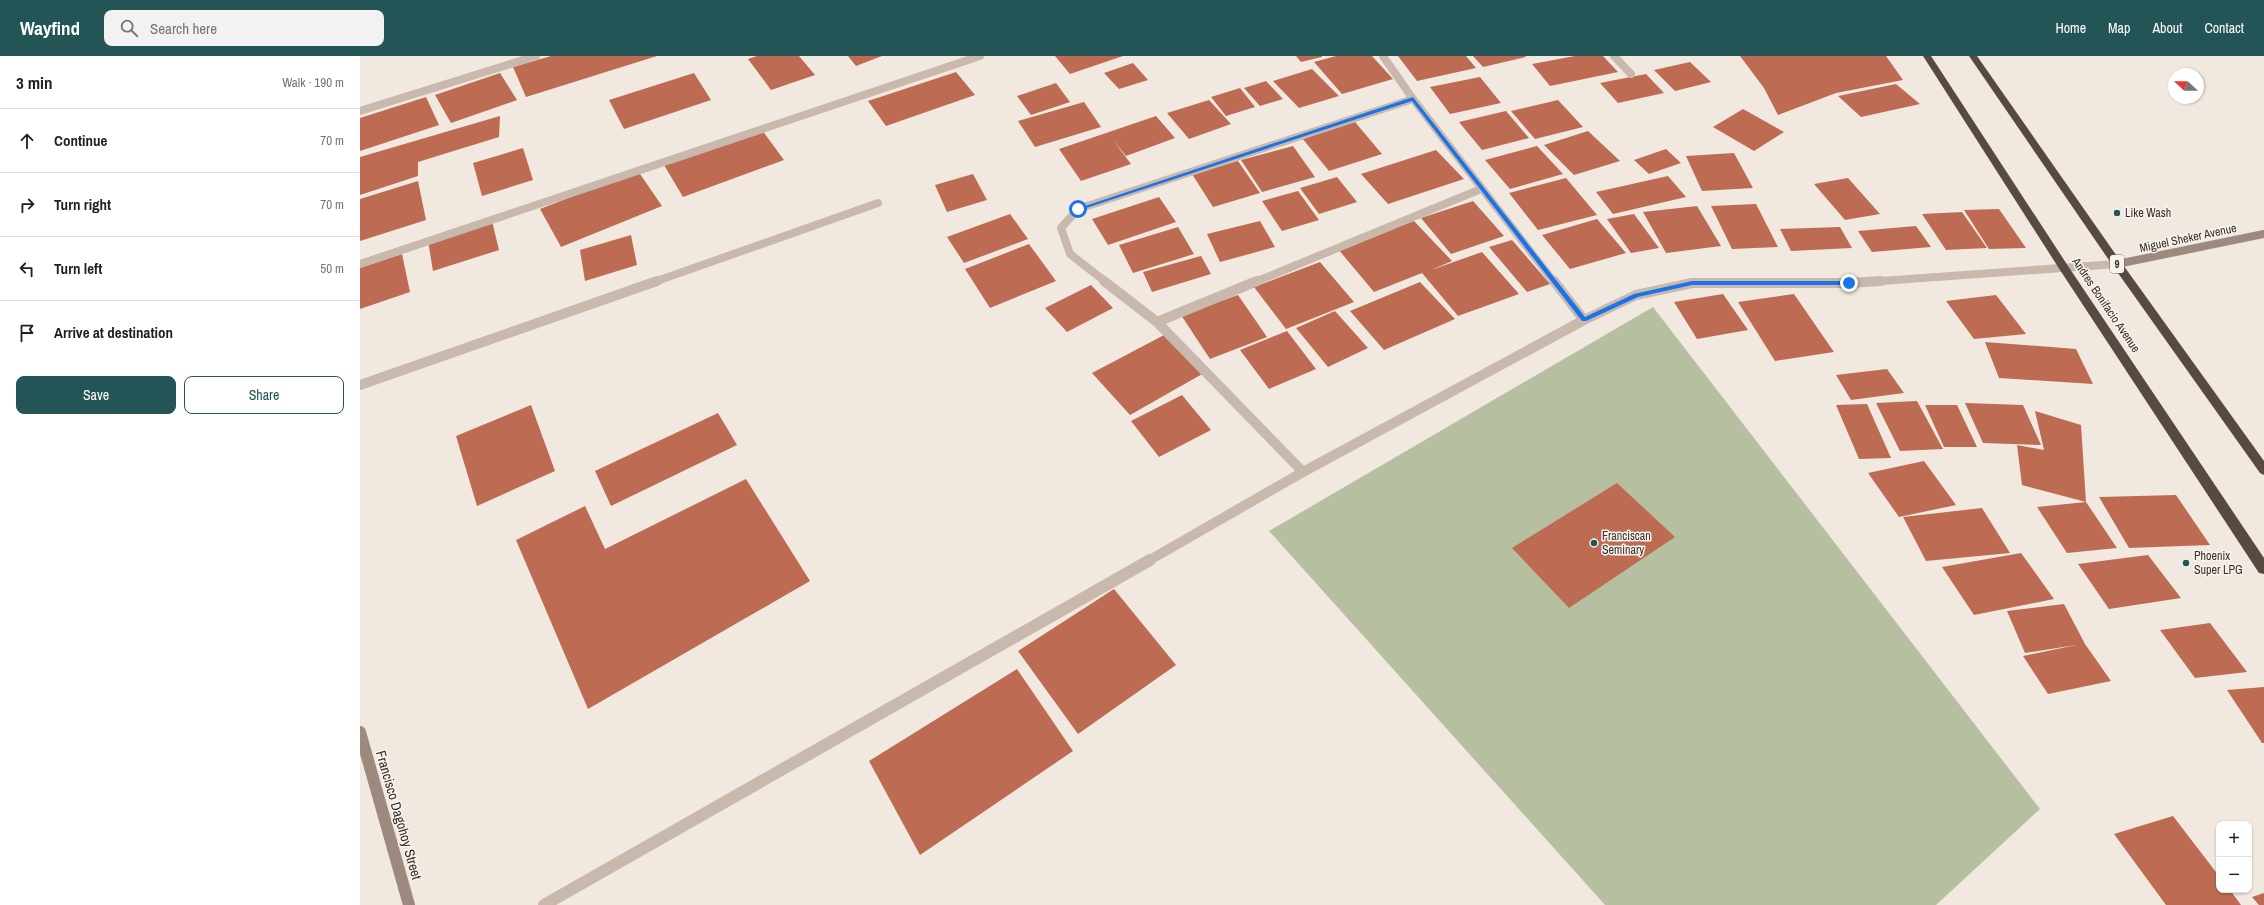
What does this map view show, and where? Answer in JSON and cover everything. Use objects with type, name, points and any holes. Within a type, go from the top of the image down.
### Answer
[{"type":"highway","name":"Andres Bonifacio Avenue","points":[[1927,56],[2064,268],[2264,569]]},
{"type":"highway","name":"9","points":[[1973,56],[1996,87],[2117,264],[2154,312],[2264,470]]},
{"type":"street","points":[[360,111],[536,56]]},
{"type":"street","points":[[360,264],[980,56]]},
{"type":"street","points":[[1383,56],[1413,99],[1481,189],[1584,320]]},
{"type":"street","points":[[1614,56],[1631,74]]},
{"type":"street","points":[[1303,472],[1157,322],[1070,254],[1061,228],[1078,209],[1413,99]]},
{"type":"street","points":[[1157,322],[1481,189]]},
{"type":"street","points":[[360,385],[878,203]]},
{"type":"street","name":"Miguel Sheker Avenue","points":[[2117,264],[2264,234]]},
{"type":"street","points":[[544,905],[1303,472],[1584,320],[1636,295],[1692,283],[1849,283],[2117,264]]},
{"type":"street","name":"Francisco Dagohoy Street","points":[[360,732],[409,905]]},
{"type":"green space","points":[[1653,307],[2040,809],[1936,905],[1605,905],[1269,531]]},
{"type":"building","points":[[551,56],[657,56],[526,97],[513,67]]},
{"type":"building","points":[[757,56],[799,56],[815,75],[771,90],[748,59]]},
{"type":"building","points":[[848,56],[882,56],[856,66]]},
{"type":"building","points":[[1055,56],[1123,56],[1070,74]]},
{"type":"building","points":[[1296,56],[1322,56],[1322,57],[1301,62]]},
{"type":"building","points":[[1336,56],[1372,56],[1393,79],[1342,94],[1314,62]]},
{"type":"building","points":[[1398,56],[1466,56],[1476,68],[1417,81]]},
{"type":"building","points":[[1473,56],[1525,56],[1526,57],[1483,67]]},
{"type":"building","points":[[1575,56],[1603,56],[1618,72],[1550,86],[1532,64]]},
{"type":"building","points":[[1740,56],[1886,56],[1903,80],[1836,93],[1778,115],[1764,88]]},
{"type":"building","points":[[1690,62],[1711,82],[1675,91],[1654,70]]},
{"type":"building","points":[[1133,63],[1148,80],[1119,89],[1104,73]]},
{"type":"building","points":[[1312,69],[1339,96],[1299,108],[1273,81]]},
{"type":"building","points":[[956,72],[975,95],[886,126],[868,101]]},
{"type":"building","points":[[500,73],[517,100],[451,123],[435,95]]},
{"type":"building","points":[[694,73],[711,100],[624,129],[609,100]]},
{"type":"building","points":[[1646,74],[1664,93],[1618,103],[1600,83]]},
{"type":"building","points":[[1480,77],[1501,103],[1450,114],[1430,87]]},
{"type":"building","points":[[1266,81],[1283,99],[1260,106],[1244,88]]},
{"type":"building","points":[[1056,83],[1070,102],[1031,115],[1017,96]]},
{"type":"building","points":[[1896,84],[1920,104],[1861,117],[1838,96]]},
{"type":"building","points":[[1240,88],[1255,107],[1226,116],[1211,97]]},
{"type":"building","points":[[426,97],[439,125],[360,151],[360,118]]},
{"type":"building","points":[[1209,100],[1231,124],[1189,139],[1167,113]]},
{"type":"building","points":[[1558,100],[1583,127],[1535,139],[1511,111]]},
{"type":"building","points":[[1084,102],[1101,127],[1035,147],[1018,121]]},
{"type":"building","points":[[1743,109],[1784,132],[1754,151],[1713,127]]},
{"type":"building","points":[[1506,111],[1529,138],[1482,150],[1459,122]]},
{"type":"building","points":[[500,116],[499,137],[418,162],[418,176],[360,195],[360,157]]},
{"type":"building","points":[[1156,116],[1175,138],[1126,156],[1113,140],[1131,164],[1081,181],[1059,149]]},
{"type":"building","points":[[1355,122],[1382,154],[1329,171],[1302,138]]},
{"type":"building","points":[[762,130],[784,160],[683,197],[664,165]]},
{"type":"building","points":[[1588,131],[1620,161],[1574,175],[1544,145]]},
{"type":"building","points":[[1293,146],[1315,177],[1262,192],[1241,160]]},
{"type":"building","points":[[1537,146],[1563,174],[1510,189],[1485,160]]},
{"type":"building","points":[[523,148],[533,180],[482,196],[473,163]]},
{"type":"building","points":[[1666,149],[1681,163],[1649,174],[1634,160]]},
{"type":"building","points":[[1436,150],[1464,179],[1388,204],[1361,174]]},
{"type":"building","points":[[1734,153],[1753,188],[1702,191],[1686,156]]},
{"type":"building","points":[[1238,161],[1260,193],[1213,207],[1192,174]]},
{"type":"building","points":[[638,171],[662,206],[561,247],[540,209]]},
{"type":"building","points":[[973,174],[987,200],[947,212],[935,185]]},
{"type":"building","points":[[1668,176],[1686,197],[1613,214],[1596,192]]},
{"type":"building","points":[[1337,177],[1357,202],[1319,214],[1300,188]]},
{"type":"building","points":[[1566,178],[1597,215],[1538,230],[1509,193]]},
{"type":"building","points":[[1848,178],[1880,214],[1845,220],[1814,184]]},
{"type":"building","points":[[418,181],[426,220],[360,241],[360,199]]},
{"type":"building","points":[[1298,191],[1319,220],[1282,231],[1262,201]]},
{"type":"building","points":[[1159,197],[1176,222],[1108,245],[1092,219]]},
{"type":"building","points":[[1473,201],[1504,236],[1451,254],[1421,218]]},
{"type":"building","points":[[1756,204],[1778,247],[1732,249],[1711,206]]},
{"type":"building","points":[[1697,206],[1721,246],[1666,253],[1643,212]]},
{"type":"building","points":[[1999,209],[2026,248],[1989,249],[1964,210]]},
{"type":"building","points":[[1962,212],[1987,248],[1946,250],[1922,214]]},
{"type":"building","points":[[1010,214],[1028,239],[964,263],[947,237]]},
{"type":"building","points":[[1634,214],[1659,248],[1631,253],[1607,219]]},
{"type":"building","points":[[1597,219],[1626,253],[1570,269],[1542,235]]},
{"type":"building","points":[[492,221],[499,250],[433,271],[428,241]]},
{"type":"building","points":[[1260,221],[1275,247],[1220,262],[1207,234]]},
{"type":"building","points":[[1414,221],[1452,261],[1431,270],[1482,252],[1519,294],[1458,316],[1422,273],[1374,292],[1338,249]]},
{"type":"building","points":[[1916,226],[1931,247],[1872,252],[1858,231]]},
{"type":"building","points":[[1178,227],[1194,254],[1133,273],[1119,245]]},
{"type":"building","points":[[1840,227],[1852,248],[1791,251],[1780,229]]},
{"type":"building","points":[[631,235],[637,265],[585,281],[580,250]]},
{"type":"building","points":[[1512,240],[1550,284],[1527,292],[1489,247]]},
{"type":"building","points":[[1029,244],[1056,281],[990,308],[965,269]]},
{"type":"building","points":[[402,254],[410,292],[360,309],[360,268]]},
{"type":"building","points":[[1201,256],[1211,274],[1152,292],[1143,272]]},
{"type":"building","points":[[1320,262],[1354,302],[1286,329],[1254,287]]},
{"type":"building","points":[[1420,282],[1455,319],[1384,350],[1350,311]]},
{"type":"building","points":[[1091,285],[1113,308],[1067,332],[1045,308]]},
{"type":"building","points":[[1723,294],[1748,330],[1697,339],[1674,302]]},
{"type":"building","points":[[1794,294],[1834,352],[1775,361],[1738,302]]},
{"type":"building","points":[[1238,295],[1267,337],[1210,359],[1181,315]]},
{"type":"building","points":[[1996,295],[2026,334],[1974,339],[1946,301]]},
{"type":"building","points":[[1335,311],[1368,348],[1328,367],[1296,328]]},
{"type":"building","points":[[1287,331],[1316,369],[1269,389],[1240,350]]},
{"type":"building","points":[[1166,334],[1204,373],[1130,415],[1092,373]]},
{"type":"building","points":[[1985,342],[2076,349],[2093,384],[1999,378]]},
{"type":"building","points":[[1887,369],[1904,393],[1851,400],[1836,375]]},
{"type":"building","points":[[1182,395],[1211,430],[1159,457],[1131,421]]},
{"type":"building","points":[[1917,401],[1943,449],[1900,451],[1876,403]]},
{"type":"building","points":[[1965,403],[2023,405],[2041,445],[1983,443]]},
{"type":"building","points":[[1867,404],[1891,458],[1859,459],[1836,405]]},
{"type":"building","points":[[531,405],[555,471],[477,506],[456,436]]},
{"type":"building","points":[[1925,405],[1957,405],[1977,447],[1944,447]]},
{"type":"building","points":[[2035,411],[2081,425],[2086,502],[2022,485],[2017,445],[2044,450]]},
{"type":"building","points":[[718,413],[737,445],[611,506],[595,471]]},
{"type":"building","points":[[1924,461],[1956,505],[1899,517],[1868,473]]},
{"type":"building","points":[[746,479],[810,581],[588,709],[516,540],[585,506],[605,549]]},
{"type":"building","name":"Franciscan Seminary","points":[[1617,483],[1675,537],[1569,608],[1512,548]]},
{"type":"building","points":[[2176,495],[2210,545],[2129,548],[2099,497]]},
{"type":"building","points":[[2086,502],[2117,548],[2067,553],[2037,507]]},
{"type":"building","points":[[1982,508],[2010,553],[1926,561],[1903,517]]},
{"type":"building","points":[[2021,553],[2054,599],[1974,615],[1942,567]]},
{"type":"building","points":[[2148,555],[2181,598],[2109,609],[2078,564]]},
{"type":"building","points":[[1114,589],[1176,665],[1078,734],[1018,651]]},
{"type":"building","points":[[2064,604],[2085,644],[2111,681],[2048,694],[2023,656],[2076,645],[2025,653],[2007,611]]},
{"type":"building","points":[[2210,623],[2247,672],[2195,678],[2160,630]]},
{"type":"building","points":[[1017,669],[1073,751],[920,855],[869,761]]},
{"type":"building","points":[[2264,687],[2264,743],[2262,743],[2227,690]]},
{"type":"building","points":[[2173,816],[2216,872],[2216,893],[2232,893],[2241,905],[2166,905],[2114,834]]},
{"type":"building","points":[[2264,893],[2264,905],[2259,905],[2252,897]]},
{"type":"place","name":"Like Wash","points":[[2117,213]]},
{"type":"place","name":"Franciscan Seminary","points":[[1594,543]]},
{"type":"place","name":"Phoenix Super LPG","points":[[2186,563]]},
{"type":"route","points":[[1078,209],[1413,99],[1481,189],[1584,320],[1636,295],[1692,283],[1849,283]]}]
